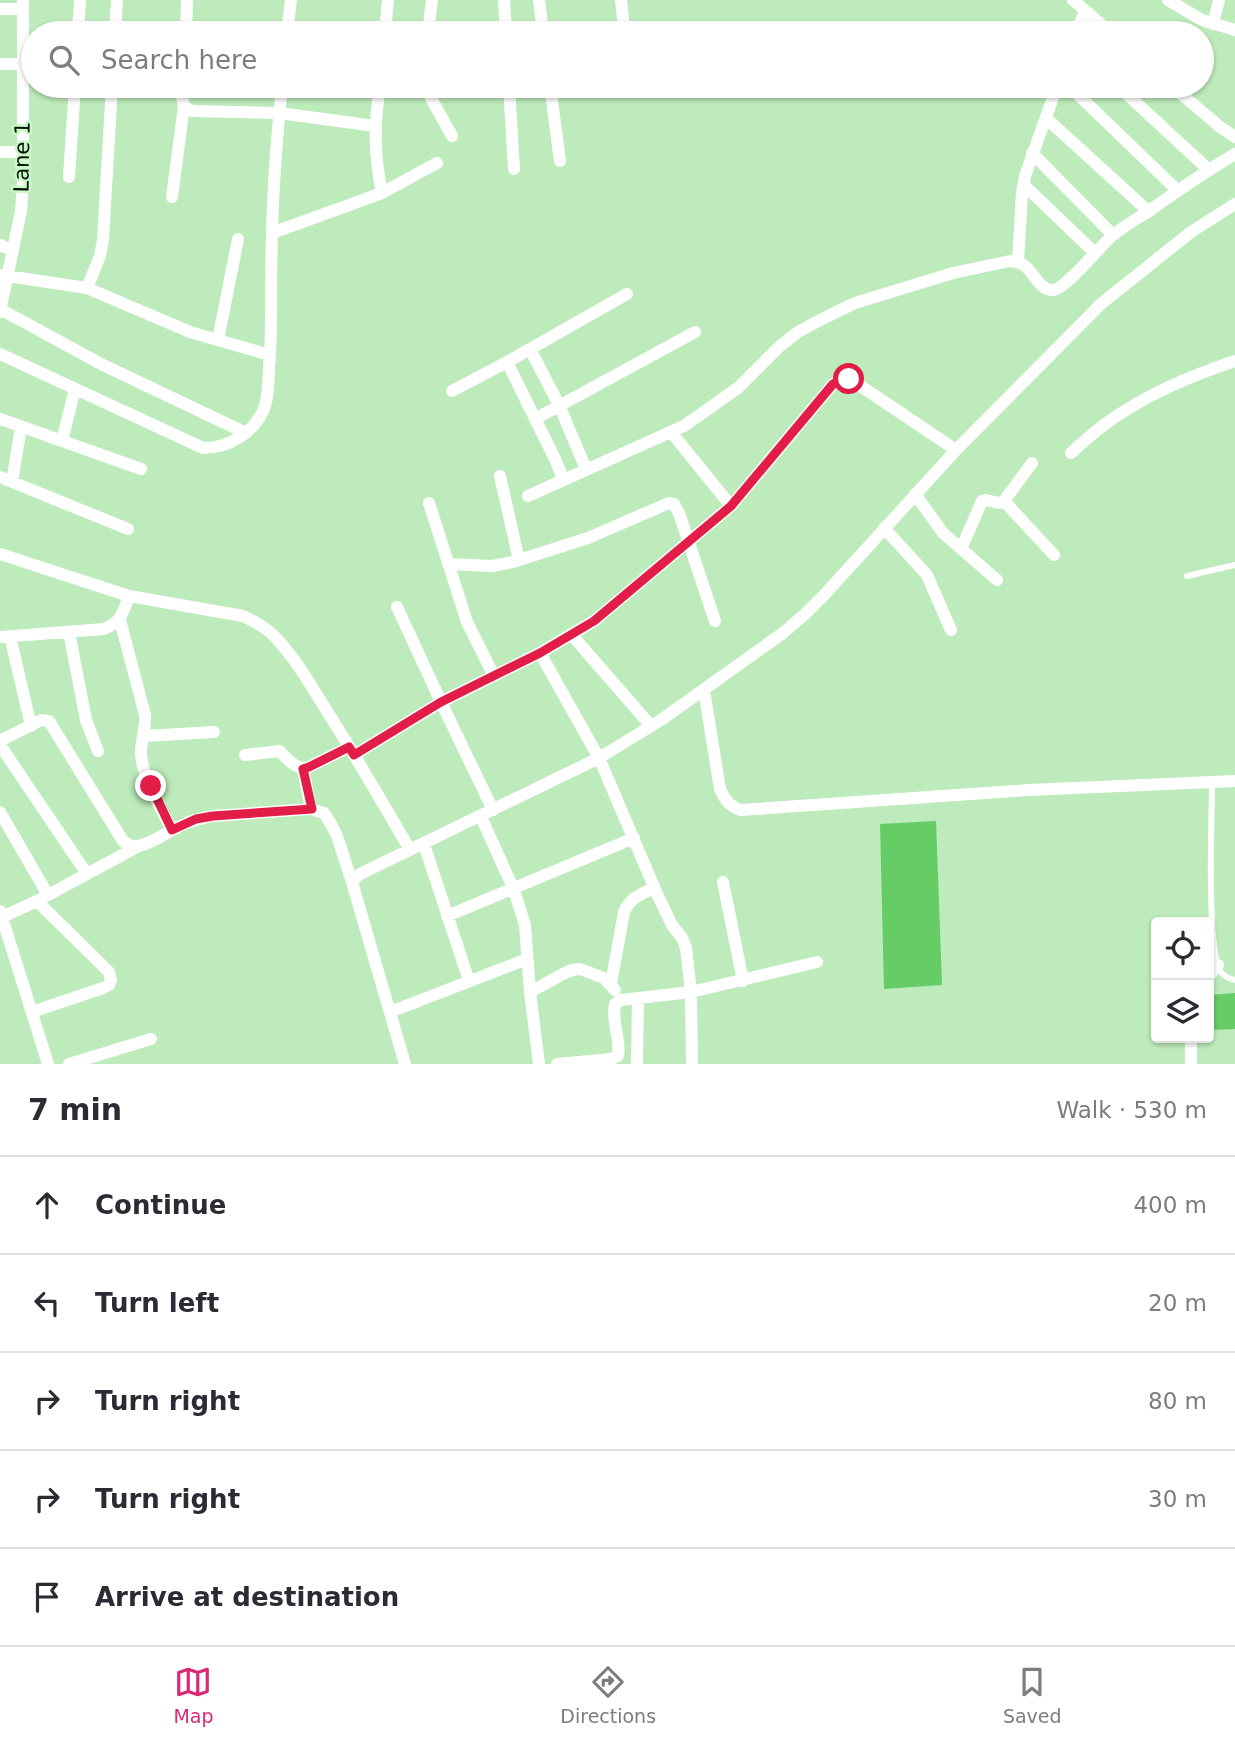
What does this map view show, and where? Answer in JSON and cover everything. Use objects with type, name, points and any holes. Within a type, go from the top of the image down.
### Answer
[{"type":"street","points":[[78,21],[79,0]]},
{"type":"street","points":[[116,21],[117,0]]},
{"type":"street","points":[[186,21],[187,0]]},
{"type":"street","points":[[288,21],[291,0]]},
{"type":"street","points":[[386,21],[388,0]]},
{"type":"street","points":[[429,21],[432,0]]},
{"type":"street","points":[[504,0],[505,21]]},
{"type":"street","points":[[539,0],[542,21]]},
{"type":"street","points":[[621,0],[623,21]]},
{"type":"street","points":[[1073,0],[1097,21]]},
{"type":"street","points":[[1168,0],[1205,21]]},
{"type":"street","points":[[1214,21],[1219,0]]},
{"type":"street","points":[[0,9],[23,4]]},
{"type":"street","points":[[1081,21],[1085,10]]},
{"type":"street","points":[[1214,24],[1235,30]]},
{"type":"street","points":[[0,64],[21,64]]},
{"type":"street","name":"Lane 1","points":[[0,311],[4,276],[13,251],[21,211],[23,98]]},
{"type":"street","points":[[68,177],[74,98]]},
{"type":"street","points":[[87,288],[100,256],[103,240],[112,98]]},
{"type":"street","points":[[172,197],[184,106],[182,98]]},
{"type":"street","points":[[0,354],[203,448],[227,445],[246,433],[264,409],[267,395],[272,233],[281,98]]},
{"type":"street","points":[[378,98],[375,126],[376,162],[382,193]]},
{"type":"street","points":[[431,98],[452,136]]},
{"type":"street","points":[[510,98],[514,169]]},
{"type":"street","points":[[552,98],[560,161]]},
{"type":"street","points":[[1018,262],[1024,185],[1032,153],[1053,98]]},
{"type":"street","points":[[1081,98],[1177,190]]},
{"type":"street","points":[[1131,98],[1209,170]]},
{"type":"street","points":[[1186,98],[1235,137]]},
{"type":"street","points":[[184,106],[192,111],[279,113],[375,126]]},
{"type":"street","points":[[1046,118],[1148,211]]},
{"type":"street","points":[[0,152],[23,152]]},
{"type":"street","points":[[1032,153],[1113,235]]},
{"type":"street","points":[[528,496],[691,421],[739,387],[798,332],[855,303],[953,273],[1010,261],[1025,265],[1042,285],[1054,290],[1071,278],[1113,235],[1235,154]]},
{"type":"street","points":[[272,233],[382,193],[437,163]]},
{"type":"street","points":[[1024,185],[1095,253]]},
{"type":"street","points":[[352,882],[360,874],[599,758],[704,690],[783,633],[805,614],[956,450],[1102,303],[1191,232],[1235,204]]},
{"type":"street","points":[[218,340],[238,239]]},
{"type":"street","points":[[0,245],[13,251]]},
{"type":"street","points":[[4,276],[87,288],[190,332],[270,355]]},
{"type":"street","points":[[452,391],[627,295]]},
{"type":"street","points":[[0,311],[101,365],[246,433]]},
{"type":"street","points":[[535,419],[695,332]]},
{"type":"street","points":[[530,349],[559,405],[586,469]]},
{"type":"street","points":[[1071,453],[1109,421],[1149,396],[1192,376],[1235,361]]},
{"type":"street","points":[[507,362],[563,479]]},
{"type":"street","points":[[244,755],[279,751],[295,766],[303,769],[352,751],[441,702],[540,653],[594,621],[731,506],[833,384],[841,380],[849,379],[956,450]]},
{"type":"street","points":[[62,441],[75,389]]},
{"type":"street","points":[[0,419],[141,469]]},
{"type":"street","points":[[21,427],[6,480],[128,529]]},
{"type":"street","points":[[671,432],[731,506]]},
{"type":"street","points":[[961,549],[982,500],[999,503],[1004,500],[1032,463]]},
{"type":"street","points":[[500,476],[519,560]]},
{"type":"street","points":[[915,494],[943,533],[997,580]]},
{"type":"street","points":[[1004,500],[1054,555]]},
{"type":"street","points":[[429,503],[467,622],[494,676]]},
{"type":"street","points":[[448,565],[492,566],[519,560],[587,538],[669,503],[674,504],[715,621]]},
{"type":"street","points":[[884,528],[927,575],[951,630]]},
{"type":"street","points":[[0,554],[129,596],[243,616],[258,623],[273,635],[291,656],[352,751],[410,850]]},
{"type":"street","points":[[31,726],[5,637],[104,629],[120,620],[129,596]]},
{"type":"street","points":[[397,607],[493,810]]},
{"type":"street","points":[[120,620],[145,715],[142,764],[172,830]]},
{"type":"street","points":[[69,632],[86,720],[98,751]]},
{"type":"street","points":[[571,634],[651,726]]},
{"type":"street","points":[[540,653],[599,758],[654,888],[687,948],[691,992],[692,1064]]},
{"type":"street","points":[[704,690],[720,789],[726,801],[741,810],[1029,790],[1235,781]]},
{"type":"street","points":[[87,874],[0,743],[41,720],[49,721],[123,841],[129,846],[137,847]]},
{"type":"street","points":[[144,736],[214,732]]},
{"type":"street","points":[[303,769],[312,809]]},
{"type":"street","points":[[48,1064],[1,914],[42,898],[196,819],[312,809],[324,813],[337,836],[405,1064]]},
{"type":"street","points":[[0,812],[42,898],[109,972],[111,980],[109,985],[103,988],[32,1012]]},
{"type":"street","points":[[481,817],[514,890],[524,925],[539,1064]]},
{"type":"street","points":[[447,916],[634,838]]},
{"type":"street","points":[[424,844],[469,981]]},
{"type":"street","points":[[723,882],[743,981]]},
{"type":"street","points":[[611,984],[624,912],[633,898],[654,888]]},
{"type":"street","points":[[390,1012],[527,959]]},
{"type":"street","points":[[557,1064],[618,1056],[620,1048],[614,1011],[615,1004],[621,1000],[691,992],[817,962]]},
{"type":"street","points":[[1214,969],[1217,965]]},
{"type":"street","points":[[530,992],[572,970],[580,969],[604,978],[621,1000]]},
{"type":"street","points":[[637,1064],[638,998]]},
{"type":"street","points":[[69,1064],[151,1039]]},
{"type":"street","points":[[1191,1043],[1191,1064]]},
{"type":"lane","points":[[1186,576],[1235,565]]},
{"type":"lane","points":[[1212,782],[1212,922],[1217,965],[1221,973],[1235,980]]},
{"type":"building","points":[[936,821],[942,985],[884,989],[880,824]]},
{"type":"building","points":[[1235,993],[1235,1029],[1214,1030],[1214,995]]},
{"type":"route","points":[[151,786],[172,830],[196,819],[213,816],[312,809],[303,769],[349,747],[354,755],[441,702],[540,653],[594,621],[731,506],[833,384],[849,379]]}]
